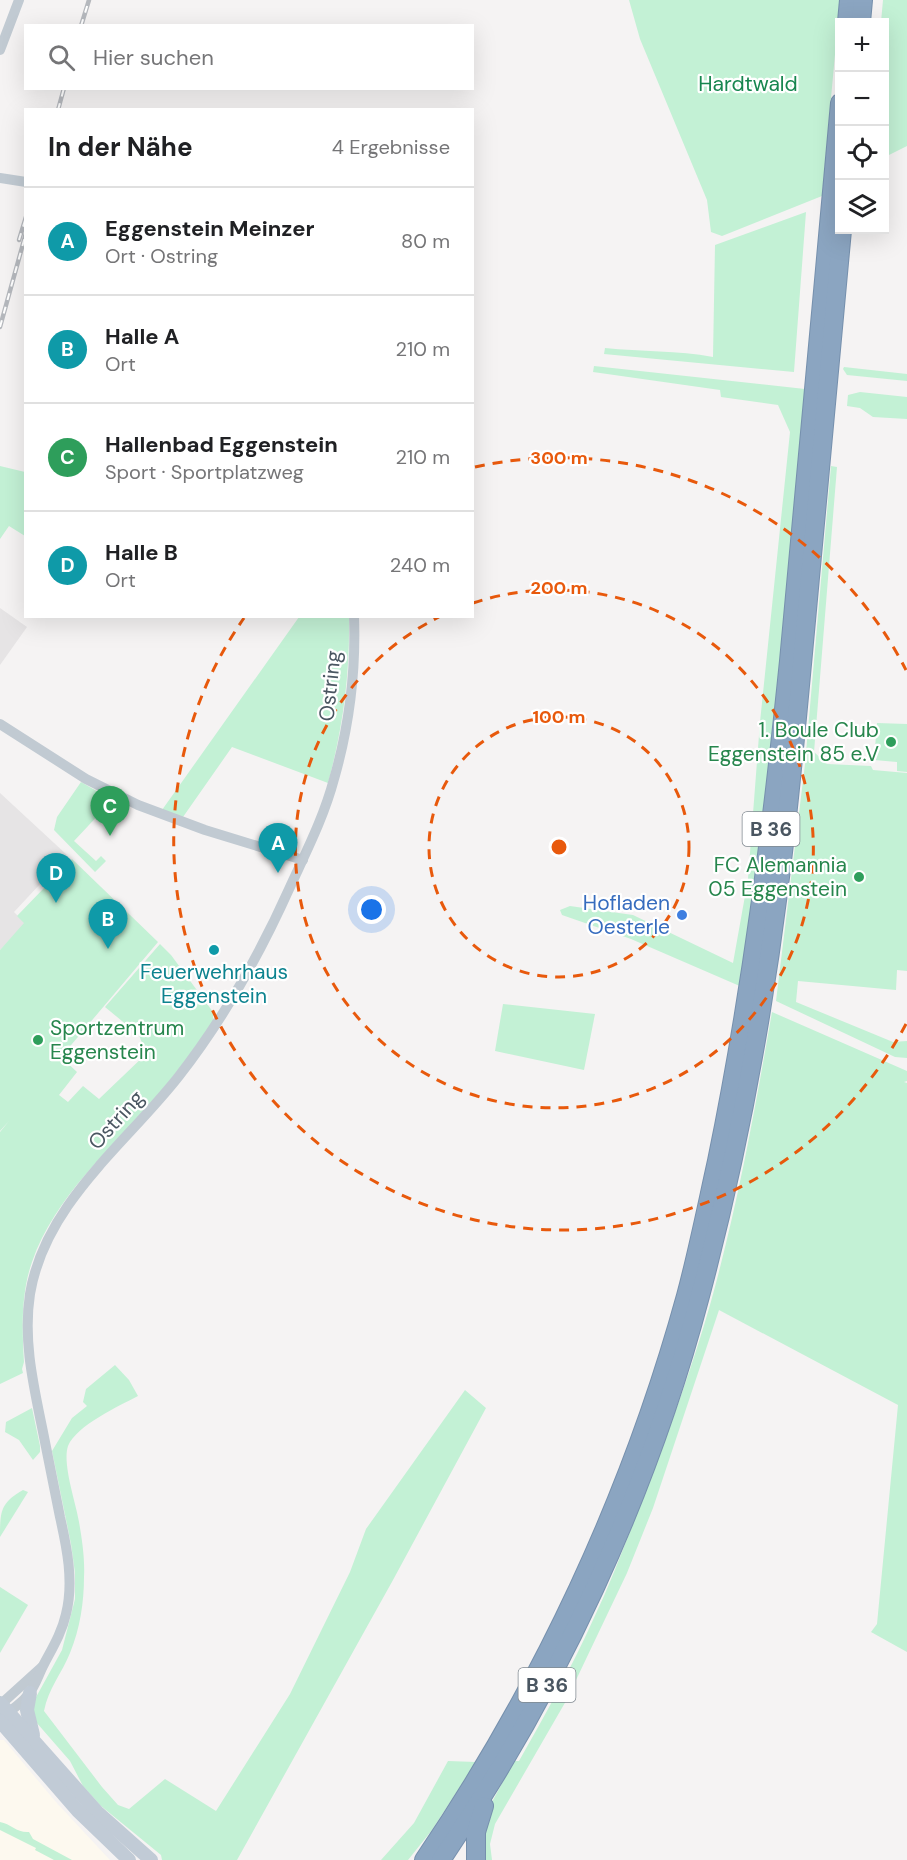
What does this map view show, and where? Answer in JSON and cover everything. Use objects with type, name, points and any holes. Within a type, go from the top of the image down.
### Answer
[{"type":"highway","points":[[847,18],[849,0]]},
{"type":"highway","points":[[861,18],[863,0]]},
{"type":"highway","name":"B 36","points":[[424,1860],[455,1814],[516,1712],[566,1615],[631,1464],[662,1376],[687,1293],[734,1079],[764,888],[796,589],[838,126]]},
{"type":"highway","name":"B 36","points":[[441,1860],[489,1787],[555,1670],[599,1580],[644,1467],[686,1344],[724,1200],[749,1080],[779,889],[811,576],[842,234]]},
{"type":"highway","points":[[476,1860],[474,1846],[476,1832],[489,1787]]},
{"type":"highway","points":[[412,1860],[431,1837],[455,1814]]},
{"type":"street","points":[[0,50],[19,0]]},
{"type":"street","points":[[0,178],[24,182]]},
{"type":"street","name":"Ostring","points":[[2,1711],[30,1693],[61,1629],[69,1589],[65,1539],[28,1349],[27,1322],[35,1270],[44,1245],[61,1215],[83,1185],[179,1076],[221,1018],[259,952],[303,860],[334,780],[351,690],[354,618]]},
{"type":"street","points":[[0,724],[86,779],[138,805],[187,824],[303,860]]},
{"type":"street","name":"Ostring","points":[[2,1711],[42,1667]]},
{"type":"street","points":[[30,1693],[27,1710],[34,1740]]},
{"type":"street","points":[[2,1711],[34,1740],[104,1819],[151,1860]]},
{"type":"street","points":[[2,1711],[78,1811],[129,1860]]},
{"type":"shaded area","points":[[0,608],[27,627],[0,665]]},
{"type":"shaded area","points":[[0,793],[67,855],[14,912],[25,923],[0,950]]},
{"type":"shaded area","points":[[0,1740],[4,1740],[56,1802],[110,1860],[0,1860]]},
{"type":"green space","name":"Hardtwald","points":[[629,0],[840,0],[838,18],[835,18],[835,54],[822,196],[722,236],[711,232],[707,200],[640,39]]},
{"type":"green space","points":[[883,0],[907,0],[907,146],[889,155],[889,18],[881,18]]},
{"type":"green space","points":[[806,212],[794,372],[604,354],[605,348],[713,357],[715,245]]},
{"type":"green space","points":[[594,366],[805,389],[771,758],[742,987],[631,939],[562,915],[560,910],[570,906],[633,915],[733,963],[748,879],[760,722],[790,432],[778,405],[721,397],[720,390],[593,372]]},
{"type":"green space","points":[[844,367],[907,374],[907,381],[847,375]]},
{"type":"green space","points":[[860,392],[907,397],[907,419],[873,417],[860,408],[847,406],[848,395]]},
{"type":"green space","points":[[0,466],[24,472],[24,535],[9,526],[0,539]]},
{"type":"green space","points":[[831,466],[837,467],[814,752],[827,764],[871,766],[873,770],[907,773],[907,971],[897,970],[896,990],[798,981],[796,1002],[893,1042],[907,1041],[907,1058],[895,1057],[776,1001],[805,764]]},
{"type":"green space","points":[[298,618],[349,618],[344,701],[338,742],[328,783],[232,747],[183,817],[162,810]]},
{"type":"green space","name":"1. Boule Club Eggenstein 85 e.V","points":[[877,723],[907,724],[907,772],[897,771],[897,762],[874,760]]},
{"type":"green space","points":[[81,782],[114,801],[74,841],[96,861],[101,856],[106,861],[95,872],[54,830],[57,817]]},
{"type":"green space","points":[[72,859],[158,942],[61,1057],[77,1072],[59,1095],[68,1102],[83,1086],[99,1099],[146,1054],[139,1035],[105,1007],[160,944],[171,955],[213,1012],[213,1022],[170,1080],[69,1195],[42,1238],[28,1274],[26,1286],[23,1311],[23,1373],[0,1384],[0,1132],[9,1121],[0,1131],[0,950],[24,923],[17,916]]},
{"type":"green space","points":[[503,1004],[595,1014],[584,1070],[495,1051]]},
{"type":"green space","points":[[772,1012],[907,1071],[907,1081],[904,1082],[907,1083],[907,1652],[871,1632],[877,1624],[898,1405],[719,1310],[653,1508],[627,1573],[566,1701],[495,1824],[490,1844],[492,1860],[479,1860],[485,1815],[514,1761],[519,1761],[558,1692],[601,1603],[659,1456],[697,1349],[729,1232]]},
{"type":"green space","points":[[115,1365],[129,1380],[138,1396],[89,1424],[73,1438],[68,1446],[68,1473],[83,1549],[83,1596],[79,1625],[73,1644],[44,1711],[102,1787],[118,1805],[129,1809],[165,1779],[216,1811],[290,1694],[350,1572],[366,1529],[465,1390],[486,1408],[237,1860],[162,1860],[161,1855],[101,1806],[83,1786],[70,1761],[36,1722],[33,1712],[35,1699],[62,1650],[75,1599],[75,1573],[71,1544],[52,1451],[72,1418],[87,1406],[83,1402],[86,1389]]},
{"type":"green space","points":[[32,1408],[40,1446],[40,1452],[33,1460],[19,1440],[5,1432],[6,1422]]},
{"type":"green space","points":[[23,1490],[28,1492],[0,1537],[3,1509],[10,1499]]},
{"type":"green space","points":[[0,1587],[28,1605],[0,1653]]},
{"type":"green space","points":[[448,1761],[476,1762],[432,1830],[408,1860],[381,1860],[414,1823]]},
{"type":"green space","points":[[0,1822],[29,1832],[33,1839],[72,1860],[54,1860],[35,1850],[36,1848],[0,1830]]},
{"type":"railway","points":[[82,24],[89,0]]},
{"type":"railway","points":[[59,108],[63,90]]},
{"type":"railway","points":[[19,240],[24,224]]},
{"type":"railway","points":[[0,327],[24,240]]},
{"type":"place","name":"1. Boule Club Eggenstein 85 e.V","points":[[891,742]]},
{"type":"place","name":"Hallenbad Eggenstein","points":[[110,836]]},
{"type":"place","name":"Eggenstein Meinzer","points":[[278,873]]},
{"type":"place","name":"FC Alemannia 05 Eggenstein","points":[[859,877]]},
{"type":"place","name":"Halle B","points":[[56,903]]},
{"type":"place","name":"Hofladen Oesterle","points":[[682,915]]},
{"type":"place","name":"Halle A","points":[[108,949]]},
{"type":"place","name":"Feuerwehrhaus Eggenstein","points":[[214,950]]},
{"type":"place","name":"Sportzentrum Eggenstein","points":[[38,1040]]}]
